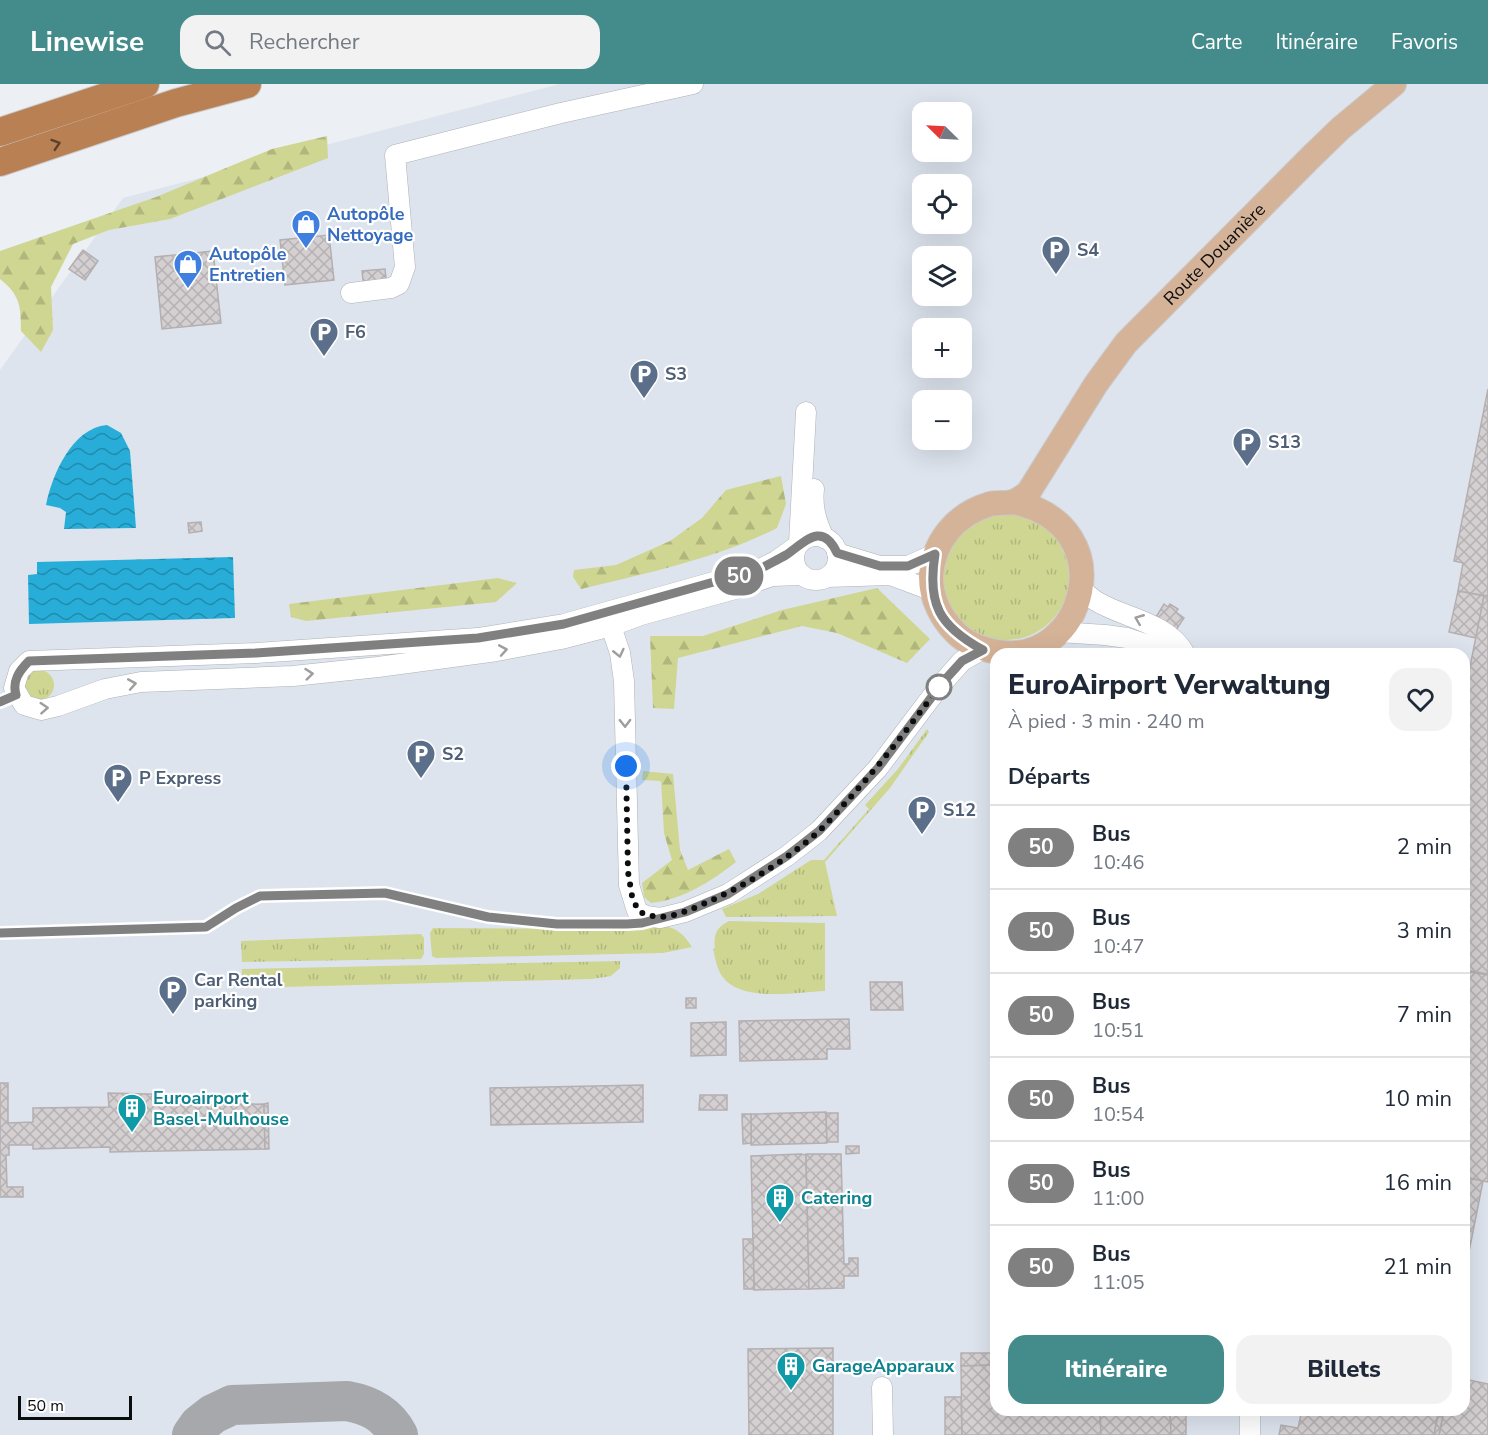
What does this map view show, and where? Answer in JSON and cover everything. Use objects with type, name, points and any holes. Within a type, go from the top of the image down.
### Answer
[{"type":"highway","points":[[0,132],[145,84]]},
{"type":"highway","points":[[0,162],[176,104],[247,84]]},
{"type":"main road","name":"Route Douanière","points":[[1013,502],[1028,493],[1096,384],[1132,336],[1341,128],[1394,84]]},
{"type":"main road","name":"Route Douanière","points":[[1049,514],[1051,486],[1060,442]]},
{"type":"main road","points":[[990,651],[983,650],[962,639],[945,622],[935,601],[931,577],[935,554],[944,536],[957,520],[974,509],[993,503],[1013,502],[1032,506],[1049,514],[1072,539],[1079,555],[1082,572],[1081,589],[1073,613],[1059,632],[1042,644],[1031,648]]},
{"type":"street","points":[[351,293],[392,288],[399,284],[405,267],[395,155],[561,113],[693,84]]},
{"type":"street","points":[[802,575],[794,557],[798,545],[812,417],[813,504],[816,522],[824,538]]},
{"type":"street","points":[[827,576],[836,566],[837,553],[830,541],[810,537],[776,561],[751,572],[564,624],[478,638],[398,645],[256,653],[29,661],[19,671],[14,688],[24,705],[41,710],[105,689],[141,682],[293,676],[497,651],[561,639],[611,626],[772,576],[802,575],[814,580],[827,576],[890,575],[933,591]]},
{"type":"street","points":[[837,553],[880,566],[908,566],[935,554]]},
{"type":"street","points":[[1081,589],[1097,602],[1149,623],[1182,648]]},
{"type":"street","points":[[611,626],[620,653],[624,681],[629,885],[638,911],[646,916],[660,918],[685,912],[728,894],[787,856],[819,831],[878,768],[943,682],[962,661],[983,650]]},
{"type":"street","points":[[1059,632],[1105,634],[1127,638],[1157,648]]},
{"type":"street","points":[[882,1388],[883,1435]]},
{"type":"street","points":[[1250,1416],[1250,1435]]},
{"type":"shaded area","points":[[560,84],[1488,84],[1488,1435],[0,1435],[0,370],[123,198]]},
{"type":"green space","points":[[327,136],[328,158],[170,219],[109,230],[73,244],[51,287],[53,330],[41,352],[21,331],[18,302],[12,290],[0,279],[0,251],[156,197],[272,149]]},
{"type":"green space","points":[[781,476],[786,504],[777,528],[706,557],[631,577],[581,589],[573,577],[574,570],[616,565],[670,541],[702,518],[726,490]]},
{"type":"green space","points":[[1006,514],[1030,518],[1051,532],[1065,553],[1069,577],[1065,601],[1051,622],[1030,636],[1006,640],[982,636],[961,622],[947,601],[943,577],[947,553],[961,532],[982,518]]},
{"type":"green space","points":[[498,578],[517,583],[496,602],[306,621],[291,617],[289,604]]},
{"type":"green space","points":[[877,588],[930,639],[907,663],[837,633],[802,626],[678,658],[674,709],[653,708],[650,636],[703,636],[782,610]]},
{"type":"green space","points":[[39,670],[45,671],[53,679],[53,691],[45,699],[39,700],[33,699],[25,691],[24,685],[25,679],[33,671]]},
{"type":"green space","points":[[927,729],[929,732],[890,788],[825,862],[837,916],[726,917],[722,909],[758,894],[811,860],[824,860],[869,809],[865,805],[898,769]]},
{"type":"green space","points":[[643,771],[673,774],[680,850],[688,870],[729,849],[736,862],[685,894],[651,903],[644,897],[642,883],[672,860],[664,833],[661,781],[642,780]]},
{"type":"green space","points":[[729,921],[825,923],[825,991],[784,994],[755,993],[730,984],[720,973],[713,949],[717,932]]},
{"type":"green space","points":[[664,926],[681,933],[692,947],[663,953],[436,958],[432,956],[430,933],[433,928],[628,929]]},
{"type":"green space","points":[[421,934],[424,938],[424,954],[421,959],[242,962],[241,941]]},
{"type":"green space","points":[[620,961],[620,968],[611,976],[592,979],[242,988],[242,969]]},
{"type":"water","points":[[107,425],[121,433],[130,451],[136,528],[64,529],[66,512],[46,505],[53,480],[74,444],[95,428]]},
{"type":"water","points":[[233,557],[235,618],[29,624],[28,575],[37,574],[37,562]]},
{"type":"building","name":"Autopôle Nettoyage","points":[[329,235],[334,280],[285,285],[280,240]]},
{"type":"building","points":[[83,250],[98,261],[85,280],[69,269]]},
{"type":"building","name":"Autopôle Entretien","points":[[213,251],[221,323],[162,329],[155,257]]},
{"type":"building","points":[[385,269],[387,287],[364,289],[362,271]]},
{"type":"building","points":[[1488,389],[1488,596],[1458,591],[1463,563],[1454,561]]},
{"type":"building","points":[[201,522],[202,531],[189,533],[188,523]]},
{"type":"building","points":[[1458,591],[1484,596],[1476,638],[1449,632]]},
{"type":"building","points":[[1484,596],[1488,596],[1488,974],[1470,971],[1470,667]]},
{"type":"building","points":[[1164,604],[1168,607],[1170,604],[1178,609],[1176,612],[1184,618],[1176,630],[1156,617]]},
{"type":"building","points":[[1470,972],[1488,975],[1488,1182],[1470,1178]]},
{"type":"building","points":[[870,982],[902,982],[903,1010],[871,1010]]},
{"type":"building","points":[[686,998],[696,998],[696,1008],[686,1008]]},
{"type":"building","points":[[849,1019],[850,1049],[827,1049],[827,1059],[740,1061],[739,1021]]},
{"type":"building","points":[[726,1022],[726,1055],[691,1056],[691,1023]]},
{"type":"building","name":"Euroairport Basel-Mulhouse","points":[[0,1083],[8,1083],[8,1123],[33,1122],[33,1108],[109,1107],[108,1093],[188,1095],[186,1105],[264,1104],[265,1149],[110,1152],[110,1147],[33,1149],[33,1145],[9,1145],[9,1155],[6,1155],[7,1187],[23,1187],[23,1197],[0,1197]]},
{"type":"building","points":[[643,1085],[643,1122],[491,1125],[490,1088]]},
{"type":"building","points":[[700,1095],[727,1095],[727,1110],[699,1110]]},
{"type":"building","points":[[268,1103],[269,1149],[265,1149],[264,1104]]},
{"type":"building","points":[[826,1112],[827,1143],[751,1145],[751,1114]]},
{"type":"building","points":[[826,1113],[838,1113],[838,1142],[827,1142]]},
{"type":"building","points":[[742,1114],[751,1114],[751,1143],[743,1144]]},
{"type":"building","points":[[846,1146],[859,1146],[859,1153],[846,1154]]},
{"type":"building","points":[[806,1154],[841,1154],[844,1264],[849,1264],[849,1258],[858,1258],[858,1276],[844,1276],[844,1288],[809,1289]]},
{"type":"building","name":"Catering","points":[[806,1155],[809,1289],[754,1290],[751,1156]]},
{"type":"building","points":[[1470,1178],[1483,1181],[1470,1247]]},
{"type":"building","points":[[743,1239],[753,1239],[754,1289],[744,1289]]},
{"type":"building","name":"GarageApparaux","points":[[833,1348],[833,1435],[749,1435],[748,1349]]},
{"type":"building","points":[[961,1353],[990,1353],[990,1365],[961,1366]]},
{"type":"building","points":[[990,1365],[990,1416],[1100,1416],[1101,1435],[962,1435],[961,1366]]},
{"type":"building","points":[[1470,1380],[1488,1384],[1488,1435],[1439,1435],[1443,1416],[1470,1416]]},
{"type":"building","points":[[945,1397],[961,1397],[962,1435],[945,1435]]},
{"type":"building","points":[[1100,1416],[1170,1416],[1171,1435],[1101,1435]]},
{"type":"building","points":[[1170,1416],[1186,1416],[1186,1435],[1171,1435]]},
{"type":"building","points":[[1301,1416],[1438,1416],[1434,1435],[1279,1435],[1281,1425],[1298,1428]]},
{"type":"building","points":[[1438,1416],[1443,1416],[1439,1435],[1434,1435]]},
{"type":"taxiway","points":[[192,1435],[199,1425],[213,1414],[232,1405],[347,1401],[377,1412],[389,1421],[398,1435]]},
{"type":"bus line","name":"50","points":[[0,702],[16,695],[14,688],[19,671],[29,661],[256,653],[398,645],[478,638],[564,624],[760,569],[787,554],[804,540],[817,536],[830,541],[837,553],[880,566],[908,566],[935,554],[931,577],[935,601],[945,622],[962,639],[983,650],[962,661],[943,682],[878,768],[819,831],[787,856],[728,894],[685,912],[642,923],[557,924],[488,917],[385,893],[260,896],[222,915],[206,927],[0,933]]},
{"type":"place","name":"Autopôle Nettoyage","points":[[306,250]]},
{"type":"place","name":"S4","points":[[1056,276]]},
{"type":"place","name":"Autopôle Entretien","points":[[188,290]]},
{"type":"place","name":"F6","points":[[324,358]]},
{"type":"place","name":"S3","points":[[644,400]]},
{"type":"place","name":"S13","points":[[1247,468]]},
{"type":"place","name":"S2","points":[[421,780]]},
{"type":"place","name":"P Express","points":[[118,804]]},
{"type":"place","name":"S12","points":[[922,836]]},
{"type":"place","name":"Car Rental parking","points":[[173,1016]]},
{"type":"place","name":"Euroairport Basel-Mulhouse","points":[[132,1134]]},
{"type":"place","name":"Catering","points":[[780,1224]]},
{"type":"place","name":"GarageApparaux","points":[[791,1392]]},
{"type":"route","points":[[626,766],[629,885],[638,911],[646,916],[660,918],[685,912],[728,894],[787,856],[819,831],[878,768],[939,687]]}]
